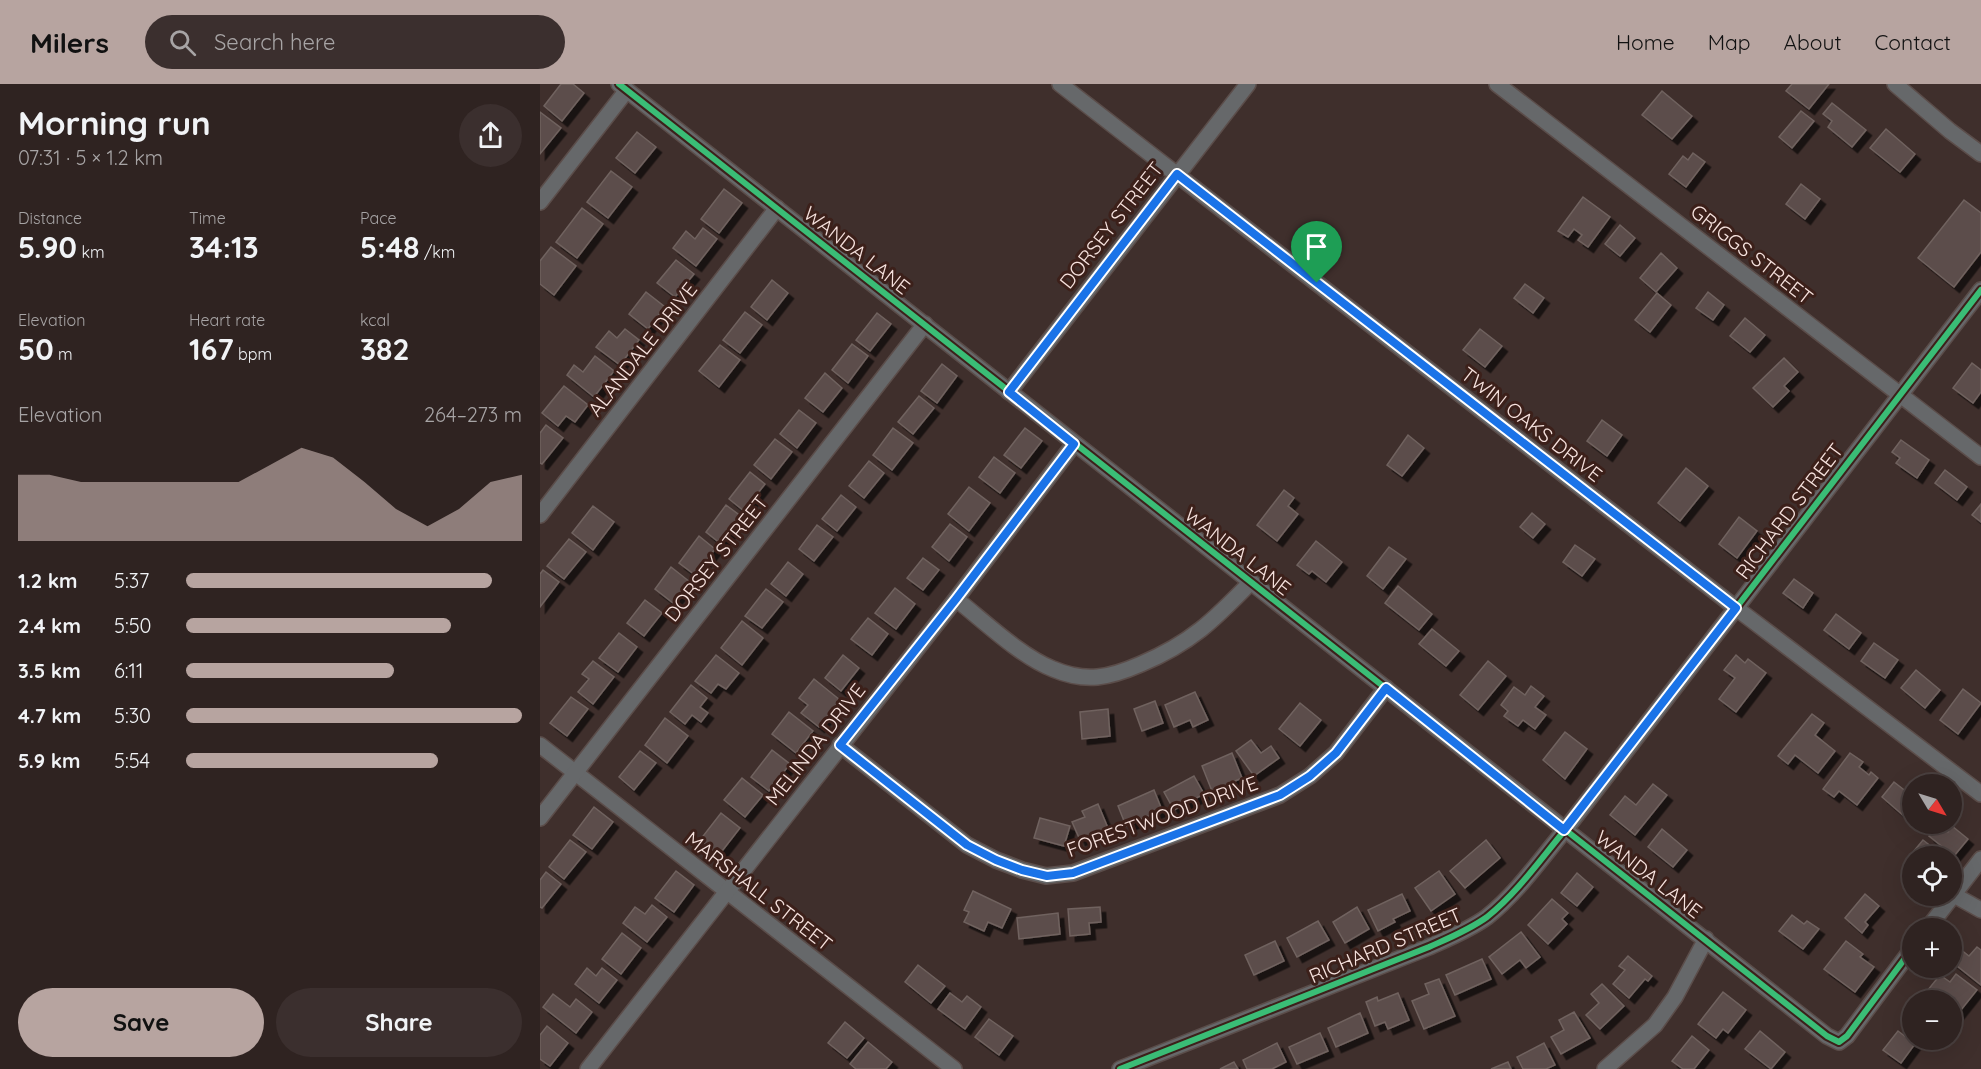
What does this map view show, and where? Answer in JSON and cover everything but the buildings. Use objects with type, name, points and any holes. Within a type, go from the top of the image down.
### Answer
[{"type":"street","name":"TWIN OAKS DRIVE","points":[[1060,84],[1736,608],[1981,794]]},
{"type":"street","name":"DORSEY STREET","points":[[1009,392],[1248,84]]},
{"type":"street","name":"GRIGGS STREET","points":[[1497,84],[1981,457]]},
{"type":"street","points":[[1895,84],[1981,154]]},
{"type":"street","points":[[540,202],[623,87]]},
{"type":"street","name":"WANDA LANE","points":[[623,87],[1827,1036],[1839,1042],[1847,1036],[1902,962]]},
{"type":"street","name":"ALANDALE DRIVE","points":[[540,515],[777,208]]},
{"type":"street","name":"RICHARD STREET","points":[[1120,1069],[1463,932],[1503,903],[1564,830],[1981,290]]},
{"type":"street","name":"DORSEY STREET","points":[[540,818],[926,324]]},
{"type":"street","name":"MELINDA DRIVE","points":[[588,1069],[956,599],[1074,444]]},
{"type":"street","points":[[956,599],[1024,652],[1051,668],[1072,676],[1097,678],[1120,673],[1165,654],[1194,636],[1218,616],[1251,582]]},
{"type":"street","name":"FORESTWOOD DRIVE","points":[[840,745],[967,845],[996,860],[1047,876],[1073,873],[1280,795],[1310,776],[1336,753],[1386,688]]},
{"type":"street","name":"MARSHALL STREET","points":[[540,745],[954,1069]]},
{"type":"street","points":[[1962,884],[1981,859]]},
{"type":"street","points":[[1962,899],[1981,910]]},
{"type":"street","points":[[1936,918],[1945,906]]},
{"type":"street","points":[[1605,1069],[1654,1025],[1675,997],[1706,939]]},
{"type":"cycle path","points":[[619,84],[1827,1036],[1839,1042],[1847,1036],[1902,962]]},
{"type":"cycle path","points":[[1120,1069],[1429,947],[1459,934],[1498,908],[1528,876],[1565,830],[1981,290]]},
{"type":"route","points":[[1177,174],[1317,283],[1736,608],[1564,830],[1386,688],[1336,753],[1310,776],[1280,795],[1073,873],[1047,876],[996,860],[967,845],[840,745],[956,599],[1074,444],[1009,392],[1177,174]]}]
